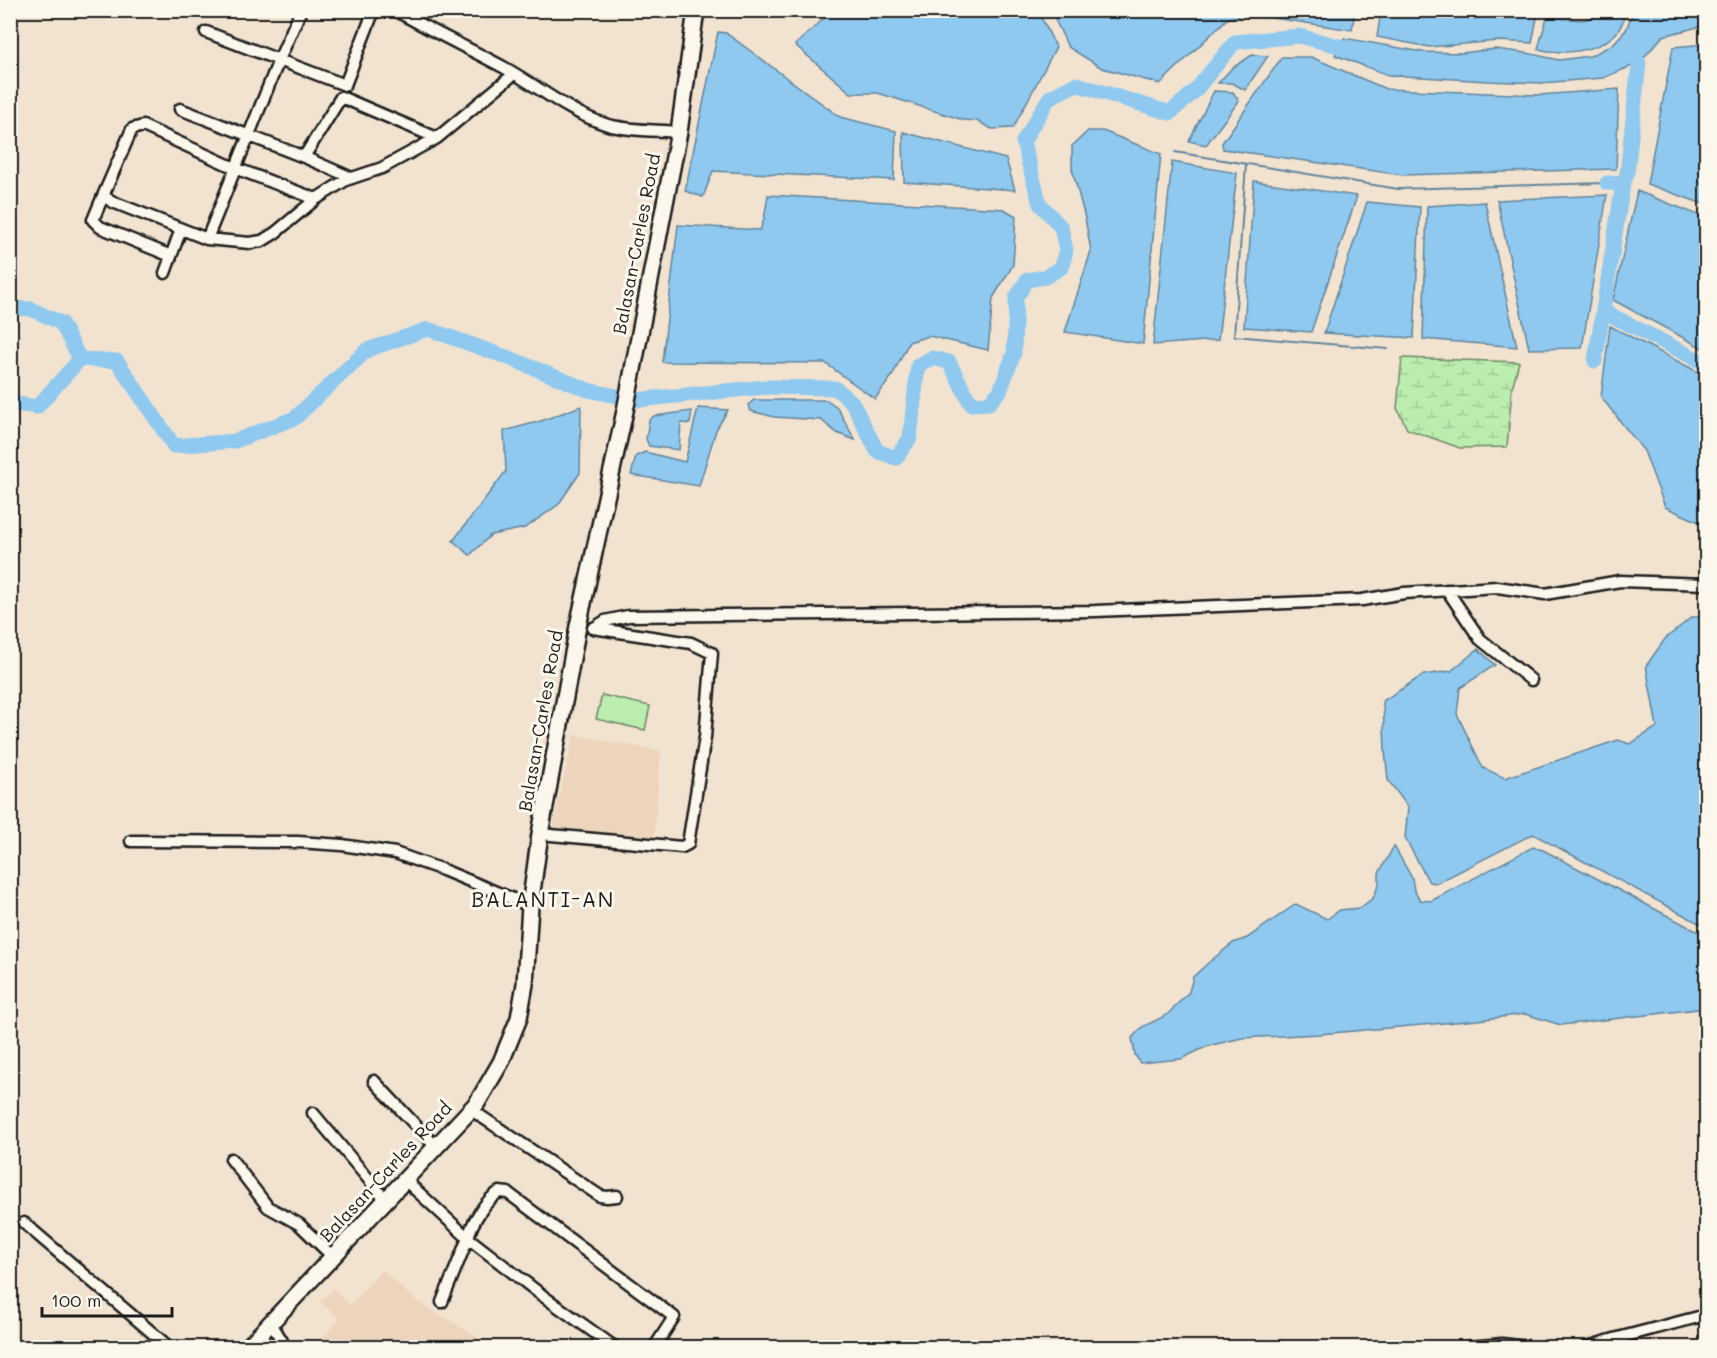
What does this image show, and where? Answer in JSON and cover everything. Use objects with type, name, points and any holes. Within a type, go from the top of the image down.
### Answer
[{"type":"main road","name":"Balasan-Carles Road","points":[[247,1347],[477,1103],[501,1062],[519,1018],[525,984],[530,906],[540,834],[578,626],[625,411],[679,132],[696,10]]},
{"type":"street","points":[[207,239],[301,10]]},
{"type":"street","points":[[304,156],[341,97],[374,10]]},
{"type":"street","points":[[395,10],[514,74],[557,102],[608,125],[679,132]]},
{"type":"street","points":[[206,32],[345,85]]},
{"type":"street","points":[[103,196],[207,239],[250,243],[262,241],[316,199],[352,177],[382,168],[437,138],[514,74]]},
{"type":"street","points":[[341,97],[437,138]]},
{"type":"street","points":[[180,109],[304,156],[352,177]]},
{"type":"street","points":[[171,256],[100,227],[93,220],[132,129],[142,126],[235,168],[316,199]]},
{"type":"street","points":[[165,273],[181,229]]},
{"type":"street","points":[[594,628],[605,621],[628,616],[1095,611],[1362,600],[1404,593],[1497,587],[1545,594],[1620,581],[1707,584]]},
{"type":"street","points":[[1447,590],[1480,639],[1531,680]]},
{"type":"street","points":[[540,834],[682,847],[688,844],[705,737],[712,653],[692,643],[578,626]]},
{"type":"street","points":[[131,841],[298,842],[342,845],[395,853],[530,906]]},
{"type":"street","points":[[374,1081],[436,1147]]},
{"type":"street","points":[[470,1109],[600,1196],[617,1196]]},
{"type":"street","points":[[313,1113],[386,1200]]},
{"type":"street","points":[[231,1159],[268,1207],[299,1224],[333,1257]]},
{"type":"street","points":[[405,1180],[468,1238],[543,1296],[616,1347]]},
{"type":"street","points":[[442,1302],[471,1227],[493,1196],[499,1192],[508,1193],[674,1317],[654,1347]]},
{"type":"street","points":[[24,1223],[170,1347]]},
{"type":"street","points":[[1585,1347],[1607,1344],[1707,1315]]},
{"type":"street","points":[[271,1323],[284,1347]]},
{"type":"street","points":[[1459,1347],[1502,1344],[1538,1347]]},
{"type":"shaded area","points":[[574,735],[661,751],[654,837],[552,827]]},
{"type":"shaded area","points":[[382,1270],[415,1300],[494,1347],[315,1347],[339,1319],[320,1301],[333,1289],[350,1305]]},
{"type":"green space","points":[[1402,358],[1519,362],[1512,388],[1507,447],[1460,448],[1407,429],[1397,408]]},
{"type":"green space","points":[[602,695],[650,706],[645,730],[596,719]]},
{"type":"water","points":[[1528,10],[1538,13],[1532,43],[1498,41],[1429,47],[1377,37],[1381,11]]},
{"type":"water","points":[[832,11],[1038,11],[1056,47],[1013,128],[992,129],[977,121],[963,120],[878,93],[851,93],[795,45]]},
{"type":"water","points":[[1051,11],[1355,11],[1352,30],[1246,14],[1227,19],[1160,84],[1102,68],[1068,47]]},
{"type":"water","points":[[1615,11],[1625,11],[1622,24],[1614,35],[1592,48],[1564,52],[1538,49],[1547,17],[1583,20]]},
{"type":"water","points":[[1633,11],[1706,11],[1706,25],[1663,36],[1639,63],[1603,78],[1542,83],[1388,75],[1335,55],[1344,38],[1423,52],[1462,53],[1495,49],[1559,60],[1590,56],[1612,45],[1626,30]]},
{"type":"water","points":[[718,32],[726,33],[840,117],[896,131],[894,180],[713,171],[703,197],[685,191]]},
{"type":"water","points":[[1706,44],[1706,205],[1647,184],[1673,47]]},
{"type":"water","points":[[1252,55],[1268,56],[1245,90],[1232,83],[1218,83],[1232,68]]},
{"type":"water","points":[[1282,57],[1311,57],[1386,89],[1539,95],[1619,89],[1616,169],[1402,175],[1223,149],[1222,143]]},
{"type":"water","points":[[1214,91],[1233,92],[1239,101],[1206,145],[1189,141]]},
{"type":"water","points":[[1088,131],[1103,131],[1161,154],[1143,344],[1065,332],[1091,251],[1072,169],[1072,146]]},
{"type":"water","points":[[903,132],[1006,159],[1015,190],[904,182]]},
{"type":"water","points":[[1172,162],[1237,173],[1218,340],[1153,345]]},
{"type":"water","points":[[1254,181],[1357,196],[1311,332],[1244,327]]},
{"type":"water","points":[[1637,191],[1706,218],[1706,350],[1613,300]]},
{"type":"water","points":[[768,195],[1004,209],[1016,216],[1013,265],[993,298],[988,350],[929,336],[909,342],[892,376],[875,399],[825,363],[662,362],[678,225],[760,230]]},
{"type":"water","points":[[1607,195],[1582,348],[1529,349],[1497,200]]},
{"type":"water","points":[[1367,202],[1420,207],[1414,338],[1324,333]]},
{"type":"water","points":[[1485,202],[1517,347],[1423,339],[1427,206]]},
{"type":"water","points":[[1610,326],[1706,376],[1706,525],[1665,507],[1644,451],[1601,397]]},
{"type":"water","points":[[754,400],[827,400],[837,407],[855,440],[837,433],[821,420],[774,417],[751,411],[748,405]]},
{"type":"water","points":[[581,406],[580,473],[558,505],[525,528],[491,535],[470,555],[453,541],[506,471],[504,431],[541,421]]},
{"type":"water","points":[[698,408],[728,410],[716,430],[699,486],[631,475],[636,456],[645,452],[685,462]]},
{"type":"water","points":[[692,411],[690,424],[681,423],[679,450],[649,446],[646,439],[649,420],[654,416]]},
{"type":"water","points":[[1692,617],[1706,617],[1706,927],[1533,834],[1437,883],[1429,882],[1405,838],[1408,807],[1388,780],[1383,701],[1423,675],[1451,671],[1478,649],[1495,665],[1460,688],[1457,714],[1483,768],[1505,778],[1618,740],[1630,744],[1657,727],[1646,666],[1665,639]]},
{"type":"water","points":[[1394,846],[1412,878],[1414,890],[1420,900],[1431,901],[1533,847],[1543,850],[1706,936],[1706,1008],[1561,1025],[1525,1014],[1320,1034],[1242,1038],[1208,1046],[1181,1059],[1140,1063],[1135,1055],[1132,1038],[1142,1027],[1167,1015],[1189,992],[1193,977],[1208,963],[1233,943],[1247,938],[1296,904],[1327,919],[1340,910],[1360,908],[1373,898],[1379,884],[1379,873]]},
{"type":"waterway","points":[[10,403],[37,407],[80,359],[117,361],[174,446],[235,441],[295,418],[367,350],[428,329],[588,390],[636,400],[766,387],[835,388],[852,402],[877,451],[896,458],[910,438],[918,365],[932,358],[949,362],[971,404],[989,403],[1000,391],[1014,353],[1016,298],[1027,280],[1045,277],[1062,267],[1066,250],[1061,227],[1040,204],[1023,142],[1049,98],[1076,84],[1170,113],[1195,91],[1235,42],[1299,36],[1359,51]]},
{"type":"waterway","points":[[1607,183],[1623,184],[1627,174],[1639,63]]},
{"type":"waterway","points":[[1175,152],[1398,189],[1607,183]]},
{"type":"waterway","points":[[1246,164],[1234,336],[1388,349]]},
{"type":"waterway","points":[[1595,361],[1623,184]]},
{"type":"waterway","points":[[10,308],[31,309],[61,323],[80,359]]},
{"type":"waterway","points":[[1603,311],[1706,364]]},
{"type":"district","name":"BALANTI-AN","points":[[543,900]]}]
